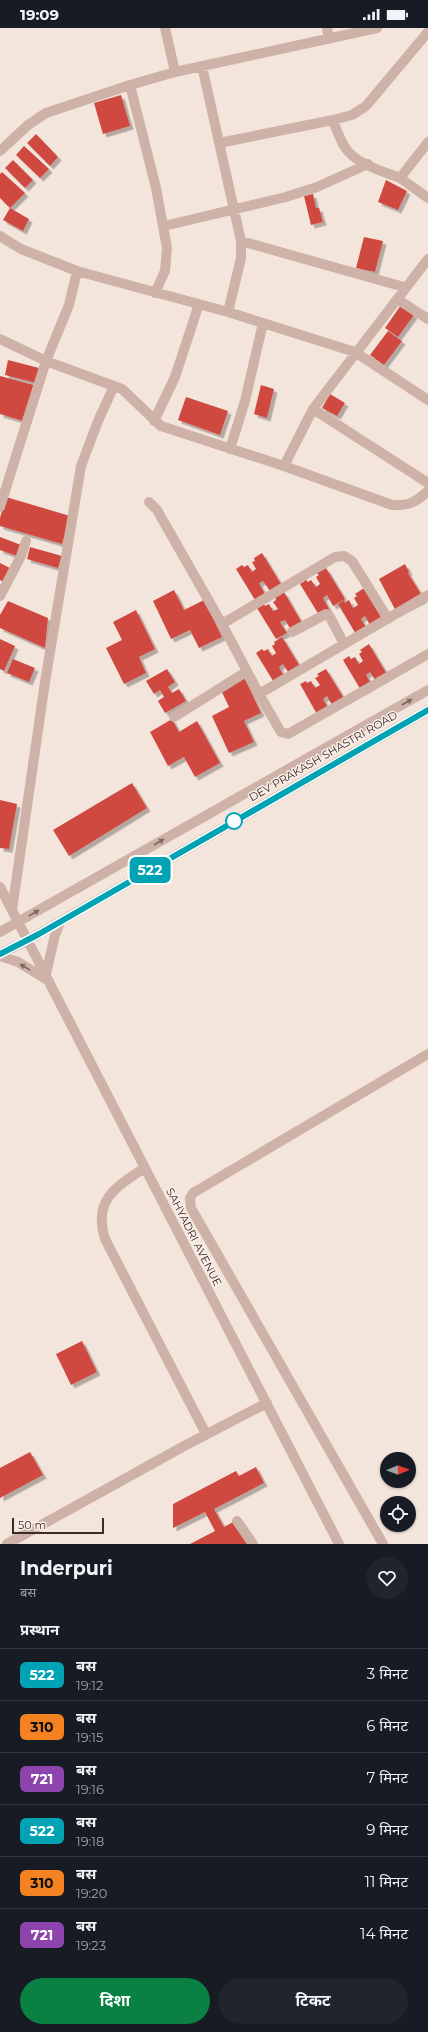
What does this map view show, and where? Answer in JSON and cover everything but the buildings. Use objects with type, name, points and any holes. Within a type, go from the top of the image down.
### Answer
[{"type":"street","points":[[165,28],[175,72]]},
{"type":"street","points":[[327,28],[329,38]]},
{"type":"street","points":[[0,151],[28,125],[46,113],[130,85],[175,72],[377,28]]},
{"type":"street","points":[[219,143],[352,115],[366,106],[428,32]]},
{"type":"street","points":[[202,66],[242,241],[241,258],[228,312]]},
{"type":"street","points":[[130,85],[164,226],[167,259],[165,271],[155,293]]},
{"type":"street","points":[[333,120],[344,146],[357,159],[400,178],[428,198]]},
{"type":"street","points":[[400,178],[428,142]]},
{"type":"street","points":[[164,226],[286,197],[318,187],[368,164]]},
{"type":"street","points":[[0,236],[21,249],[77,271],[228,312],[355,352],[428,400]]},
{"type":"street","points":[[242,241],[404,288]]},
{"type":"street","points":[[284,466],[313,409],[404,288],[428,259]]},
{"type":"street","points":[[0,507],[46,361],[69,305],[77,271]]},
{"type":"street","points":[[397,299],[428,320]]},
{"type":"street","points":[[154,421],[175,377],[198,304]]},
{"type":"street","points":[[230,449],[246,401],[263,323]]},
{"type":"street","points":[[0,339],[46,361],[114,386],[129,394],[154,421],[161,426],[284,466],[392,505],[410,505],[418,501],[428,491]]},
{"type":"street","points":[[12,910],[44,682],[81,466],[98,421],[114,386]]},
{"type":"street","points":[[313,409],[428,483]]},
{"type":"street","points":[[149,502],[157,510],[222,624],[258,694],[281,732],[288,734],[428,654]]},
{"type":"street","points":[[0,596],[21,556],[26,541]]},
{"type":"street","points":[[222,624],[335,557],[340,556],[352,561],[388,619]]},
{"type":"street","points":[[258,694],[428,595]]},
{"type":"street","points":[[292,632],[326,614],[330,616],[344,644]]},
{"type":"street","points":[[174,717],[246,672]]},
{"type":"street","name":"DEV PRAKASH SHASTRI ROAD","points":[[0,932],[428,690]]},
{"type":"street","name":"DEV PRAKASH SHASTRI ROAD","points":[[0,955],[428,710]]},
{"type":"street","name":"SAHYADRI AVENUE","points":[[0,887],[339,1544]]},
{"type":"street","points":[[0,955],[18,962],[47,978],[55,935],[60,922]]},
{"type":"street","points":[[383,1544],[191,1208],[190,1198],[192,1193],[428,1054]]},
{"type":"street","points":[[145,1168],[119,1185],[106,1201],[101,1214],[101,1226],[105,1239],[206,1434]]},
{"type":"street","points":[[7,1544],[206,1434],[267,1403]]},
{"type":"street","points":[[237,1521],[253,1544]]},
{"type":"bus line","name":"522","points":[[0,954],[39,934],[428,710]]}]
